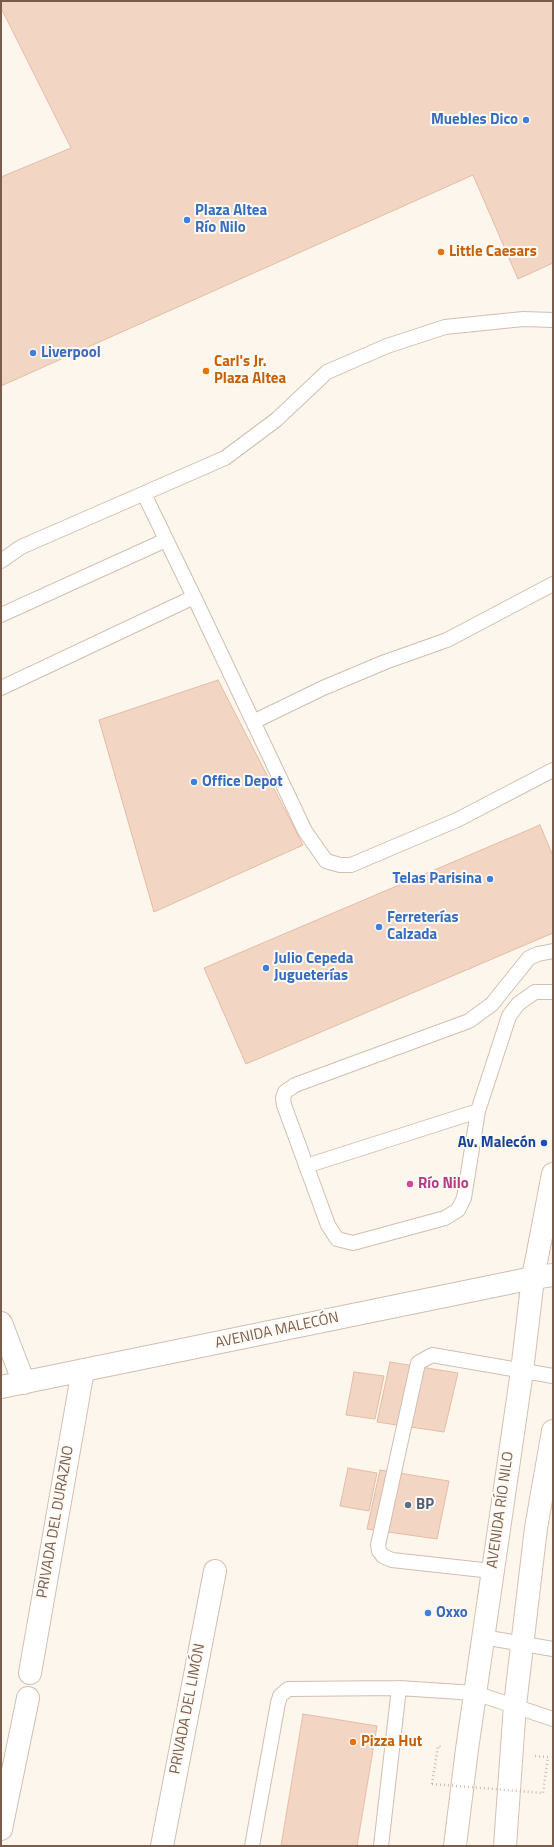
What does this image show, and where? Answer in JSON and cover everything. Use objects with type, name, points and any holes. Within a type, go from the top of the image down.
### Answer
[{"type":"street","name":"AVENIDA RÍO NILO","points":[[455,1846],[492,1571],[522,1371],[543,1276],[553,1174]]},
{"type":"street","name":"AVENIDA MALECÓN","points":[[1,1387],[543,1276]]},
{"type":"street","points":[[1,1323],[24,1383]]},
{"type":"street","name":"PRIVADA DEL DURAZNO","points":[[30,1673],[83,1370]]},
{"type":"street","points":[[505,1846],[515,1705],[536,1528],[553,1431]]},
{"type":"street","name":"PRIVADA DEL LIMÓN","points":[[162,1846],[215,1571]]},
{"type":"street","points":[[1,1829],[28,1698]]},
{"type":"lane","points":[[1,562],[21,547],[225,458],[276,420],[327,372],[386,346],[445,327],[523,319],[553,320]]},
{"type":"lane","points":[[144,494],[255,721],[305,830],[326,861],[340,865],[351,865],[457,820],[552,772]]},
{"type":"lane","points":[[1,615],[166,540]]},
{"type":"lane","points":[[255,721],[323,688],[385,662],[447,640],[553,584]]},
{"type":"lane","points":[[1,688],[194,597]]},
{"type":"lane","points":[[553,951],[538,954],[529,958],[492,1004],[469,1021],[289,1088],[283,1098],[284,1105],[332,1233],[337,1239],[353,1243],[445,1218],[458,1210],[464,1198],[478,1111],[509,1016],[513,1009],[535,992],[553,992]]},
{"type":"lane","points":[[306,1166],[478,1111]]},
{"type":"lane","points":[[492,1571],[392,1560],[383,1556],[378,1545],[418,1363],[432,1355],[553,1376]]},
{"type":"lane","points":[[483,1637],[553,1649]]},
{"type":"lane","points":[[381,1846],[399,1688]]},
{"type":"lane","points":[[252,1846],[280,1696],[288,1689],[399,1688],[475,1693],[552,1717]]},
{"type":"path","points":[[438,1746],[432,1784],[543,1793],[548,1757]]},
{"type":"building","name":"Plaza Altea Río Nilo","points":[[1,1],[553,1],[553,263],[518,279],[473,175],[1,386],[1,177],[71,148],[1,8]]},
{"type":"building","name":"Office Depot","points":[[218,680],[303,845],[154,912],[99,720]]},
{"type":"building","points":[[540,825],[553,856],[553,933],[246,1064],[204,968]]},
{"type":"building","points":[[390,1362],[458,1373],[444,1432],[377,1422]]},
{"type":"building","points":[[354,1372],[384,1376],[375,1419],[346,1415]]},
{"type":"building","name":"BP","points":[[348,1468],[377,1473],[369,1511],[340,1506]]},
{"type":"building","name":"BP","points":[[380,1470],[449,1481],[437,1539],[367,1529]]},
{"type":"building","points":[[303,1714],[377,1726],[357,1846],[281,1846]]},
{"type":"place","name":"Muebles Dico","points":[[526,120]]},
{"type":"place","name":"Plaza Altea Río Nilo","points":[[187,220]]},
{"type":"place","name":"Little Caesars","points":[[441,252]]},
{"type":"place","name":"Liverpool","points":[[33,353]]},
{"type":"place","name":"Carl's Jr. Plaza Altea","points":[[206,371]]},
{"type":"place","name":"Office Depot","points":[[194,782]]},
{"type":"place","name":"Telas Parisina","points":[[490,879]]},
{"type":"place","name":"Ferreterías Calzada","points":[[379,927]]},
{"type":"place","name":"Julio Cepeda Jugueterías","points":[[266,968]]},
{"type":"place","name":"Av. Malecón","points":[[544,1143]]},
{"type":"place","name":"Río Nilo","points":[[410,1184]]},
{"type":"place","name":"BP","points":[[408,1505]]},
{"type":"place","name":"Oxxo","points":[[428,1613]]},
{"type":"place","name":"Pizza Hut","points":[[353,1742]]}]
